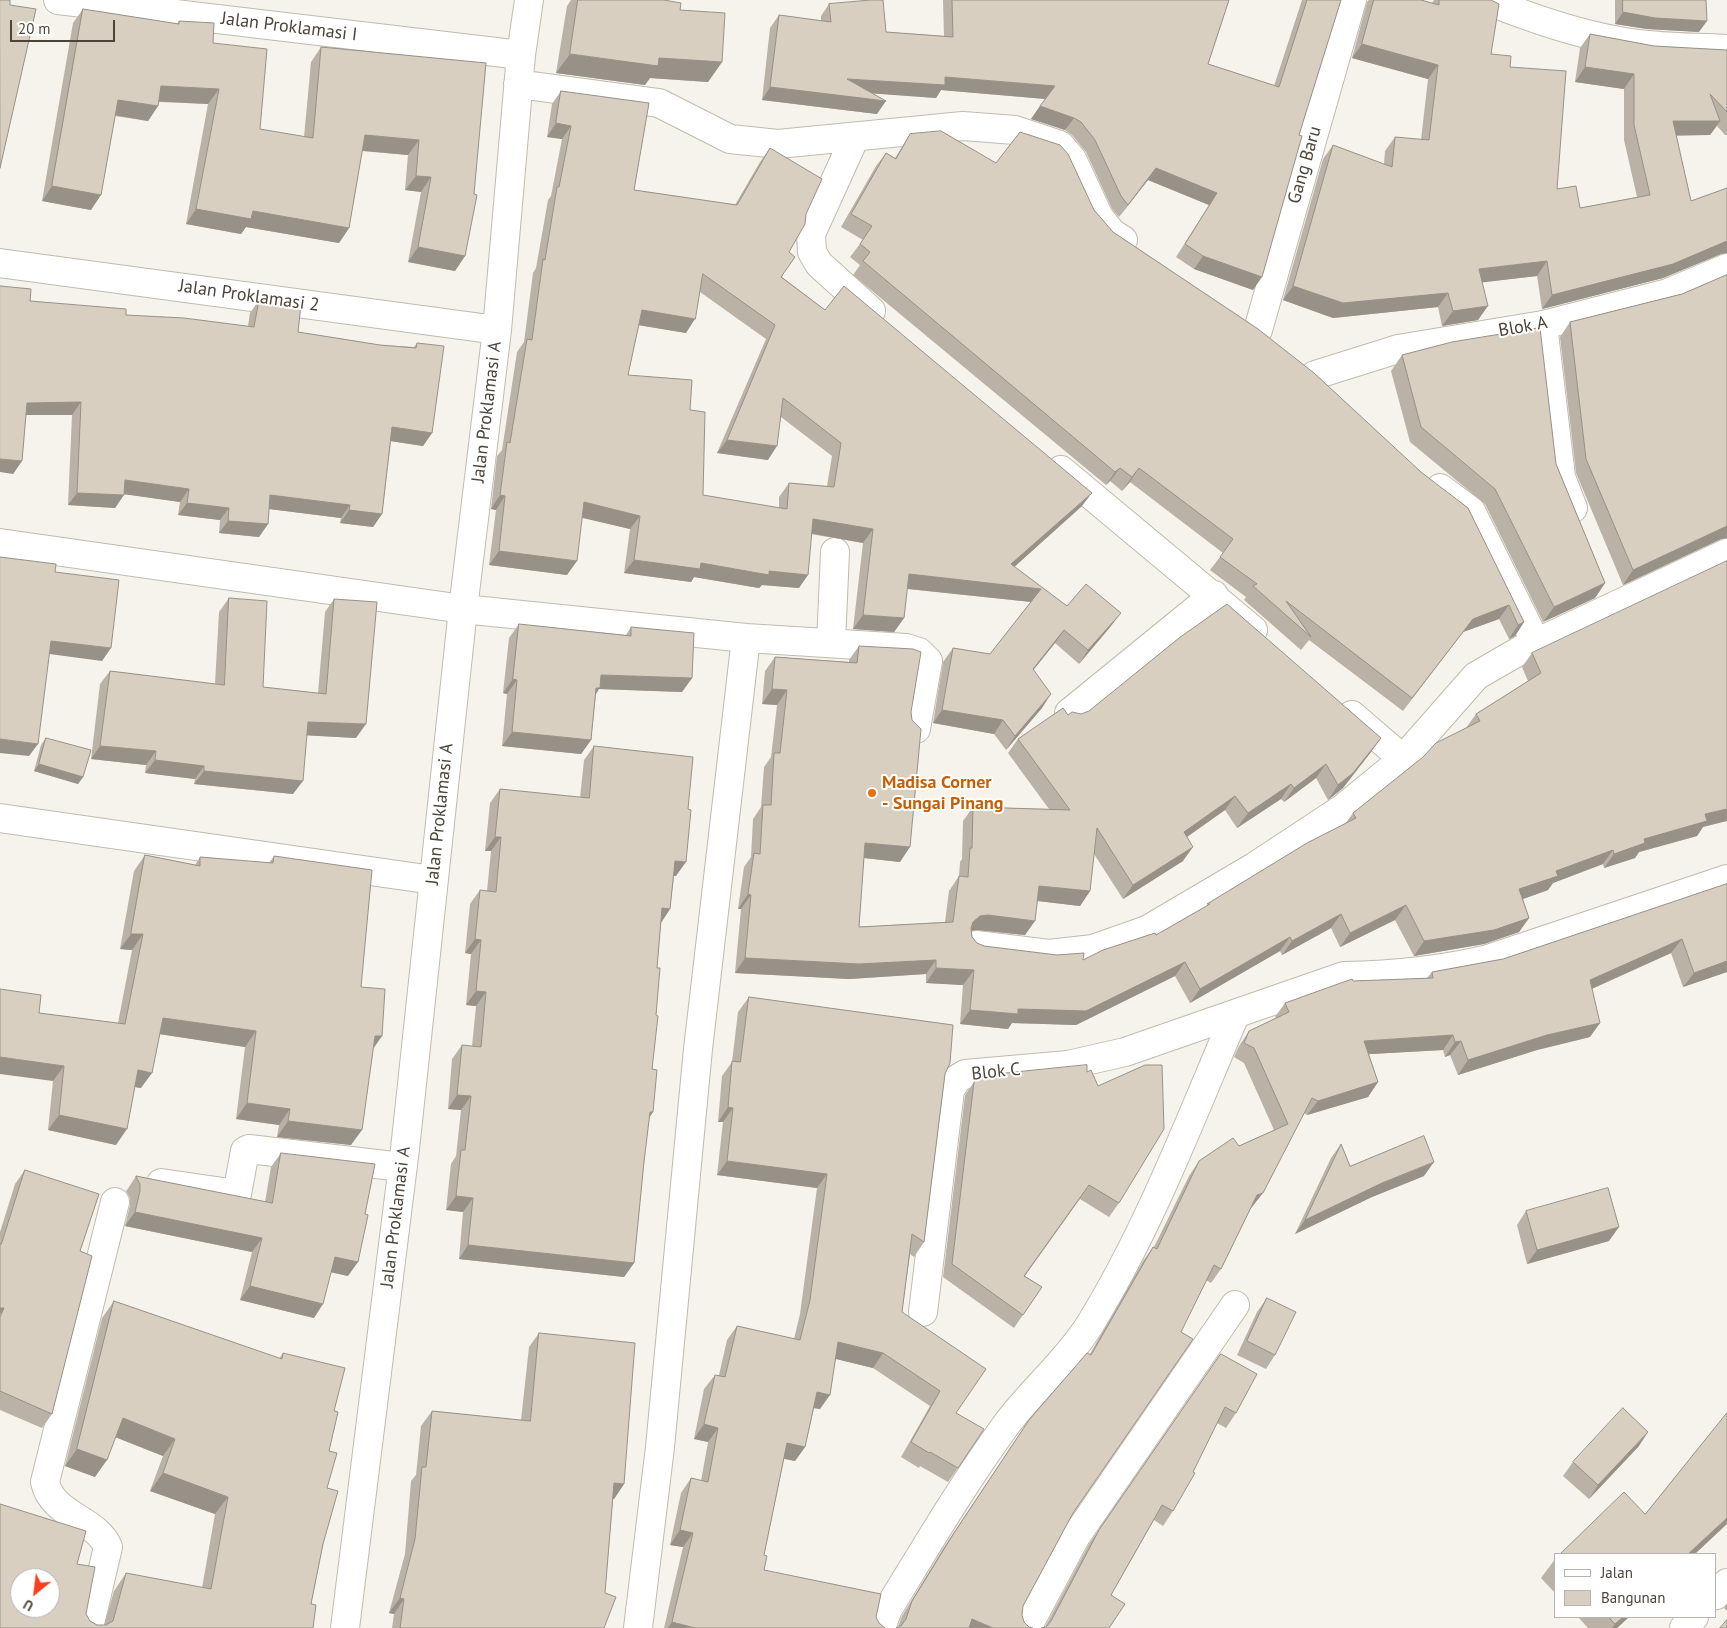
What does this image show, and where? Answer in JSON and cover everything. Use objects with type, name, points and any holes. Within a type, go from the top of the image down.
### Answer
[{"type":"street","name":"Jalan Proklamasi I","points":[[58,0],[521,55]]},
{"type":"street","name":"Jalan Proklamasi A","points":[[345,1628],[402,1167],[463,609],[497,330],[518,84],[529,0]]},
{"type":"street","name":"Gang Baru","points":[[1258,330],[1352,0]]},
{"type":"street","points":[[1486,0],[1515,6],[1618,41],[1727,49]]},
{"type":"street","points":[[518,84],[658,102],[730,139],[778,144],[963,126],[1015,130],[1060,145],[1072,159],[1099,217],[1112,233],[1145,255]]},
{"type":"street","points":[[855,137],[811,234],[812,252],[818,264],[890,327]]},
{"type":"street","name":"Jalan Proklamasi 2","points":[[0,263],[497,330]]},
{"type":"street","name":"Blok A","points":[[1315,376],[1398,349],[1544,325],[1668,293],[1727,268]]},
{"type":"street","points":[[1233,314],[1258,330],[1335,394]]},
{"type":"street","points":[[1544,325],[1561,477],[1583,532]]},
{"type":"street","points":[[1041,453],[1214,595],[1270,644]]},
{"type":"street","points":[[1422,474],[1471,511],[1536,643]]},
{"type":"street","points":[[0,543],[463,609],[746,638],[906,648],[919,652],[928,661],[916,729]]},
{"type":"street","points":[[830,643],[836,552]]},
{"type":"street","points":[[976,945],[1049,954],[1093,949],[1147,930],[1254,867],[1334,814],[1403,759],[1476,676],[1536,643],[1611,596],[1727,553]]},
{"type":"street","points":[[1069,713],[1214,595]]},
{"type":"street","points":[[638,1628],[660,1447],[698,1049],[746,638]]},
{"type":"street","points":[[1333,699],[1403,759]]},
{"type":"street","points":[[0,818],[433,880]]},
{"type":"street","name":"Blok C","points":[[923,1312],[950,1090],[957,1079],[965,1074],[1068,1065],[1116,1054],[1235,1015],[1329,979],[1469,964],[1727,879]]},
{"type":"street","points":[[881,1628],[893,1601],[950,1508],[1007,1424],[1075,1345],[1099,1309],[1158,1196],[1235,1015]]},
{"type":"street","points":[[157,1182],[237,1194],[245,1151],[249,1149],[402,1167]]},
{"type":"street","points":[[89,1628],[108,1547],[102,1538],[50,1498],[45,1482],[114,1202]]},
{"type":"street","points":[[1027,1628],[1076,1536],[1235,1305]]},
{"type":"street","points":[[1717,1594],[1727,1583]]},
{"type":"street","points":[[1684,1628],[1693,1618]]},
{"type":"building","points":[[0,0],[10,0],[10,5],[36,9],[0,168]]},
{"type":"building","points":[[578,0],[664,0],[681,3],[680,10],[725,13],[722,62],[659,58],[658,66],[570,54]]},
{"type":"building","points":[[883,0],[886,32],[953,37],[952,0],[1229,0],[1208,64],[1279,87],[1307,0],[1341,0],[1299,135],[1302,136],[1262,277],[1203,256],[1185,244],[1217,193],[1156,168],[1128,205],[1121,196],[1095,140],[1081,122],[1040,106],[1055,86],[945,77],[945,85],[847,79],[886,101],[770,87],[779,15],[831,22],[829,4]]},
{"type":"building","points":[[1374,0],[1421,0],[1439,5],[1439,0],[1491,0],[1499,4],[1491,54],[1511,56],[1510,67],[1566,71],[1557,189],[1576,186],[1580,208],[1650,195],[1634,125],[1634,74],[1585,67],[1590,34],[1654,46],[1727,50],[1727,112],[1710,94],[1720,121],[1673,121],[1691,201],[1727,188],[1727,241],[1673,264],[1552,295],[1547,261],[1479,269],[1488,306],[1453,311],[1448,293],[1343,303],[1293,286],[1333,145],[1392,167],[1395,137],[1429,140],[1438,65],[1362,44]]},
{"type":"building","points":[[1623,0],[1706,0],[1707,21],[1655,18],[1623,12]]},
{"type":"building","points":[[83,9],[179,24],[179,21],[214,23],[213,43],[267,49],[260,129],[313,138],[321,47],[486,63],[474,194],[477,195],[465,256],[418,247],[431,177],[416,176],[419,140],[365,135],[349,228],[253,211],[251,219],[196,209],[219,89],[161,86],[158,106],[118,100],[101,195],[52,186]]},
{"type":"building","points":[[561,91],[649,103],[634,190],[737,205],[770,148],[822,179],[806,214],[805,224],[789,252],[795,257],[781,277],[825,310],[844,286],[1092,493],[1011,564],[1067,606],[1086,584],[1121,613],[1088,650],[1064,630],[1033,669],[1051,694],[1015,736],[1003,720],[942,710],[953,648],[990,654],[1041,589],[909,574],[904,618],[863,615],[873,529],[813,519],[808,575],[769,571],[769,575],[701,563],[700,569],[634,560],[640,516],[584,502],[577,561],[499,551],[505,496],[500,495],[507,442],[510,443],[527,339],[532,340],[543,259],[545,260],[557,187],[559,187],[571,126],[556,123]],"holes":[[[703,274],[775,325],[727,440],[777,446],[783,398],[841,443],[834,487],[789,483],[787,509],[703,495],[705,412],[690,410],[692,380],[628,375],[642,310],[695,319]]]},
{"type":"building","points":[[941,131],[996,163],[1020,132],[1060,145],[1068,154],[1094,210],[1113,232],[1258,329],[1314,373],[1421,472],[1468,508],[1524,622],[1518,625],[1509,605],[1473,619],[1412,698],[1286,601],[1311,637],[1253,586],[1257,584],[1220,557],[1233,539],[1139,468],[1132,477],[1120,468],[1115,472],[863,261],[870,252],[860,244],[872,226],[851,214],[886,153],[896,159],[910,134]]},
{"type":"building","points":[[1727,275],[1727,526],[1633,570],[1586,459],[1570,322],[1682,294]]},
{"type":"building","points":[[0,286],[31,289],[30,301],[126,309],[126,315],[184,318],[254,327],[259,300],[301,305],[298,332],[380,345],[416,348],[417,343],[444,346],[432,433],[392,427],[382,514],[349,510],[350,505],[270,495],[268,524],[228,521],[229,508],[187,503],[189,489],[125,480],[124,495],[77,493],[81,402],[27,403],[22,461],[0,459]]},
{"type":"building","points":[[1540,328],[1556,464],[1605,583],[1554,607],[1495,489],[1421,427],[1402,355],[1452,342]]},
{"type":"building","points":[[0,557],[56,564],[55,572],[119,580],[111,648],[51,641],[38,744],[0,739]]},
{"type":"building","points":[[1727,561],[1727,809],[1705,814],[1707,821],[1644,839],[1645,843],[1614,854],[1613,850],[1556,871],[1558,876],[1519,889],[1529,918],[1494,930],[1424,941],[1406,905],[1350,933],[1341,914],[1292,941],[1290,937],[1200,989],[1185,962],[1086,1011],[1018,1009],[1018,1014],[970,1010],[974,970],[936,968],[936,960],[859,964],[745,958],[751,895],[748,894],[754,853],[760,854],[763,805],[771,805],[774,753],[780,753],[787,690],[772,689],[775,657],[857,663],[859,646],[913,649],[921,652],[911,712],[912,720],[921,729],[910,847],[865,843],[859,927],[953,922],[959,876],[968,877],[970,848],[972,848],[973,807],[1070,810],[1018,739],[1063,708],[1068,715],[1072,712],[1081,714],[1089,711],[1179,638],[1227,604],[1381,738],[1353,773],[1338,785],[1326,764],[1294,788],[1291,784],[1248,813],[1235,796],[1184,832],[1193,847],[1133,885],[1097,828],[1090,891],[1039,886],[1035,921],[988,915],[980,916],[973,922],[971,928],[972,937],[977,943],[984,946],[1057,955],[1084,953],[1083,960],[1103,950],[1155,933],[1156,935],[1210,904],[1207,904],[1307,843],[1356,818],[1353,813],[1423,757],[1436,743],[1480,721],[1476,714],[1541,673],[1532,653]]},
{"type":"building","points":[[229,598],[267,601],[263,687],[326,694],[334,599],[377,602],[366,724],[308,722],[303,781],[204,771],[204,766],[155,760],[156,751],[100,746],[110,671],[224,685]]},
{"type":"building","points":[[519,624],[631,636],[631,627],[694,633],[692,678],[601,675],[600,688],[596,688],[591,740],[512,732],[517,680],[513,679]]},
{"type":"building","points":[[46,738],[91,750],[83,777],[39,764]]},
{"type":"building","points":[[594,746],[693,757],[688,809],[691,810],[686,862],[675,861],[670,909],[662,908],[657,968],[660,968],[656,1015],[658,1016],[652,1069],[657,1070],[653,1112],[650,1112],[644,1162],[634,1263],[468,1245],[473,1198],[456,1196],[461,1150],[465,1150],[471,1096],[457,1095],[462,1045],[481,1047],[486,992],[476,991],[481,940],[475,939],[480,890],[496,892],[501,837],[495,837],[500,789],[589,798]]},
{"type":"building","points":[[145,855],[200,866],[200,857],[273,863],[274,856],[372,870],[361,987],[385,989],[382,1036],[375,1036],[362,1130],[288,1121],[290,1109],[247,1103],[256,1031],[163,1018],[152,1073],[138,1070],[127,1129],[59,1115],[64,1066],[0,1057],[0,989],[41,995],[39,1013],[125,1024],[143,934],[131,934]]},
{"type":"building","points":[[1727,884],[1727,961],[1694,973],[1682,939],[1590,980],[1600,1023],[1547,1035],[1468,1060],[1461,1041],[1455,1042],[1453,1035],[1364,1041],[1378,1082],[1318,1101],[1312,1098],[1263,1193],[1257,1195],[1221,1269],[1214,1265],[1181,1332],[1193,1339],[1073,1513],[1023,1606],[1022,1615],[1024,1622],[1033,1628],[993,1628],[972,1619],[969,1628],[896,1628],[901,1626],[906,1619],[912,1601],[954,1533],[1029,1420],[1087,1353],[1091,1355],[1153,1247],[1157,1249],[1199,1161],[1233,1138],[1239,1146],[1288,1124],[1254,1048],[1244,1043],[1249,1031],[1289,1012],[1285,1003],[1352,979],[1353,981],[1433,978],[1432,972],[1503,959]]},
{"type":"building","points":[[749,997],[953,1025],[950,1063],[945,1074],[924,1242],[912,1234],[902,1312],[986,1369],[956,1413],[984,1429],[958,1468],[929,1453],[911,1442],[940,1391],[883,1353],[838,1342],[830,1395],[817,1392],[805,1447],[787,1443],[764,1555],[767,1556],[764,1570],[881,1594],[876,1617],[885,1628],[695,1628],[672,1622],[693,1533],[680,1530],[691,1478],[708,1482],[718,1428],[704,1424],[715,1375],[725,1377],[737,1326],[800,1340],[810,1300],[827,1174],[727,1161],[733,1108],[728,1107],[732,1061],[740,1062]]},
{"type":"building","points":[[1087,1065],[1087,1072],[1091,1070],[1098,1086],[1145,1065],[1162,1065],[1164,1129],[1119,1203],[1089,1185],[1024,1276],[1042,1287],[1023,1315],[952,1264],[974,1082],[979,1076]]},
{"type":"building","points":[[1424,1136],[1434,1162],[1382,1183],[1305,1220],[1341,1144],[1350,1166]]},
{"type":"building","points":[[281,1153],[375,1164],[365,1214],[368,1215],[358,1262],[335,1257],[323,1304],[250,1286],[262,1238],[135,1212],[140,1191],[140,1184],[136,1176],[272,1203]]},
{"type":"building","points":[[25,1170],[99,1194],[80,1251],[92,1256],[52,1414],[0,1391],[0,1317],[4,1308],[0,1308],[0,1244]]},
{"type":"building","points":[[1608,1188],[1619,1227],[1537,1250],[1526,1211]]},
{"type":"building","points":[[1267,1298],[1296,1312],[1275,1355],[1247,1341]]},
{"type":"building","points":[[114,1301],[282,1359],[283,1353],[345,1368],[334,1411],[338,1412],[329,1451],[337,1453],[327,1488],[338,1491],[323,1544],[311,1604],[316,1605],[313,1628],[0,1628],[0,1504],[86,1531],[77,1564],[95,1567],[86,1614],[90,1621],[97,1625],[106,1625],[113,1621],[126,1573],[211,1589],[228,1497],[163,1473],[175,1439],[123,1418],[107,1460],[77,1449]]},
{"type":"building","points":[[539,1333],[635,1343],[624,1484],[614,1483],[605,1593],[616,1597],[604,1628],[400,1628],[404,1599],[400,1598],[415,1539],[422,1467],[426,1467],[432,1411],[530,1421]]},
{"type":"building","points":[[1221,1354],[1257,1374],[1236,1413],[1225,1407],[1193,1472],[1195,1473],[1173,1511],[1162,1505],[1111,1595],[1125,1604],[1109,1628],[1041,1628],[1046,1627],[1051,1621],[1099,1530]]},
{"type":"building","points":[[1623,1408],[1648,1432],[1598,1485],[1573,1462]]},
{"type":"building","points":[[1727,1413],[1727,1518],[1689,1553],[1561,1553],[1624,1492],[1645,1514]]},
{"type":"building","points":[[1610,1618],[1622,1618],[1615,1624]]},
{"type":"building","points":[[1727,1620],[1727,1628],[1720,1628]]},
{"type":"place","name":"Madisa Corner - Sungai Pinang","points":[[872,793]]}]
